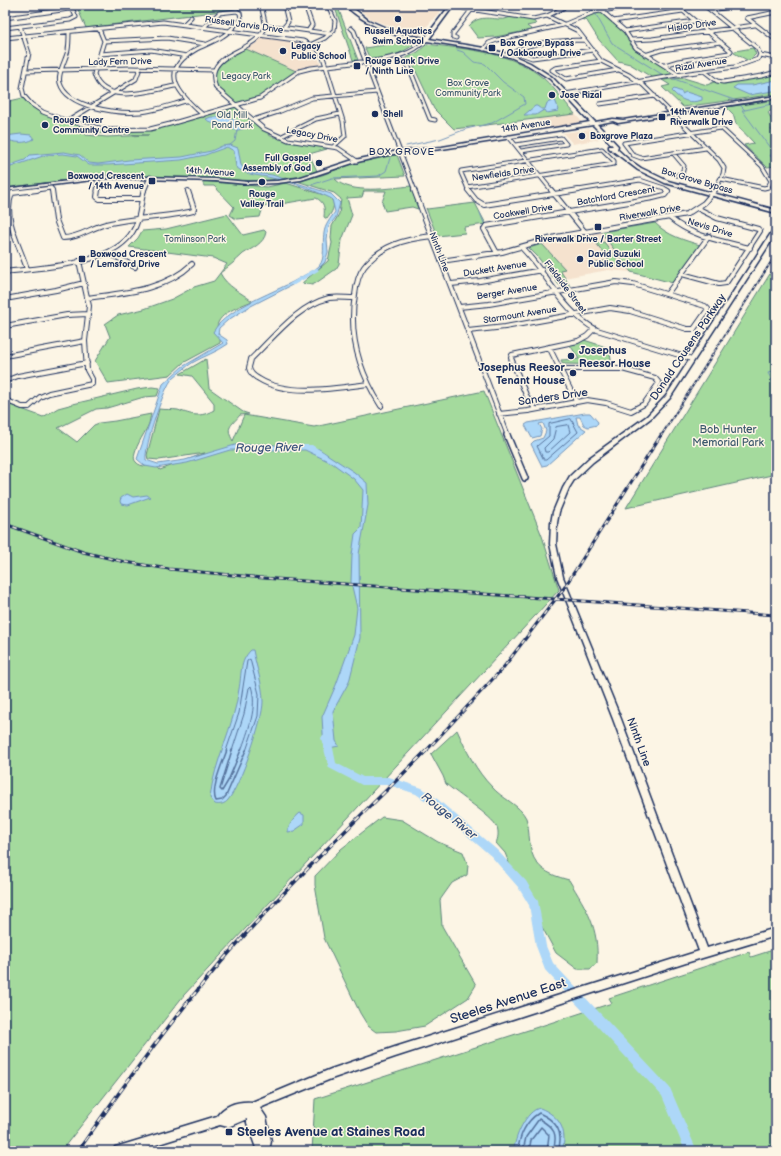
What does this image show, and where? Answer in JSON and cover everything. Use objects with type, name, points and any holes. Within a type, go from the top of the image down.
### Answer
[{"type":"main road","name":"Box Grove Bypass","points":[[347,5],[365,20],[400,35],[424,40],[484,48],[511,56],[529,64],[551,78],[582,111],[581,114],[616,146],[615,149],[635,167],[652,176],[676,185],[776,210]]},
{"type":"main road","points":[[424,40],[432,33],[431,31],[452,5]]},
{"type":"main road","name":"14th Avenue","points":[[5,190],[100,177],[150,177],[235,182],[277,182],[299,179],[354,160],[576,127],[580,128],[593,124],[622,121],[776,97]]},
{"type":"main road","name":"Donald Cousens Parkway","points":[[552,538],[559,503],[572,478],[591,460],[657,410],[668,397],[776,230]]},
{"type":"main road","name":"Ninth Line","points":[[552,538],[553,551],[560,577],[617,719],[705,954]]},
{"type":"main road","name":"Steeles Avenue East","points":[[119,1151],[220,1120],[228,1122],[242,1117],[252,1107],[332,1074],[561,998],[776,932]]},
{"type":"main road","points":[[252,1107],[252,1123],[263,1151]]},
{"type":"street","points":[[284,5],[288,22],[284,27]]},
{"type":"street","points":[[305,5],[312,25],[308,30]]},
{"type":"street","points":[[310,44],[326,38],[335,28],[328,5]]},
{"type":"street","points":[[461,5],[461,8],[533,19],[547,16],[562,8],[557,5]]},
{"type":"street","points":[[519,5],[535,5]]},
{"type":"street","points":[[595,5],[625,30],[636,48],[679,75]]},
{"type":"street","points":[[484,48],[496,40],[565,24],[590,13],[642,5]]},
{"type":"street","points":[[665,65],[678,60],[731,52],[676,5]]},
{"type":"street","points":[[704,5],[757,48],[760,55],[776,58]]},
{"type":"street","points":[[710,10],[744,5]]},
{"type":"street","points":[[5,18],[69,9],[73,10],[76,16],[74,19],[70,20],[5,28]]},
{"type":"street","points":[[262,9],[266,27]]},
{"type":"street","points":[[456,38],[453,37],[453,34],[472,9]]},
{"type":"street","points":[[203,115],[186,101],[175,86],[175,73],[177,68],[187,56],[205,44],[222,37],[241,19],[238,11],[219,13],[204,27]]},
{"type":"street","points":[[613,20],[683,11]]},
{"type":"street","points":[[776,12],[747,17],[776,40]]},
{"type":"street","points":[[184,24],[191,16]]},
{"type":"street","points":[[547,16],[578,31],[601,61],[640,83],[655,96],[672,113],[690,132],[706,148],[722,165],[724,172],[721,178],[764,188],[768,187],[771,181],[762,166],[723,129],[717,128],[690,132],[624,143],[633,155],[638,158],[706,148]]},
{"type":"street","name":"Russell Jarvis Drive","points":[[5,38],[163,21],[260,34],[298,40],[310,44]]},
{"type":"street","points":[[625,30],[695,21]]},
{"type":"street","name":"Hislop Drive","points":[[630,40],[649,40],[756,24]]},
{"type":"street","points":[[20,26],[29,53],[22,88],[24,96],[31,104],[47,114],[68,121],[102,129],[131,130],[158,127],[236,106],[260,98],[296,73],[325,67],[366,63],[398,57],[418,47],[424,40]]},
{"type":"street","points":[[214,70],[226,57],[249,45],[266,27],[284,27],[330,34]]},
{"type":"street","points":[[99,28],[104,41],[94,79],[98,85],[117,91],[135,94],[175,86]]},
{"type":"street","name":"Ninth Line","points":[[351,28],[354,31],[401,152],[499,414],[525,478]]},
{"type":"street","points":[[69,32],[67,54],[62,70],[60,84],[64,92],[76,101],[112,111],[131,113],[147,111],[186,101]]},
{"type":"street","points":[[104,41],[157,36],[205,44]]},
{"type":"street","points":[[585,40],[536,45],[516,52],[532,58],[593,50]]},
{"type":"street","points":[[645,55],[661,50],[720,42]]},
{"type":"street","points":[[310,44],[319,50],[323,57],[345,130],[345,136],[334,146]]},
{"type":"street","points":[[100,54],[151,50],[187,56]]},
{"type":"street","name":"Rizal Avenue","points":[[565,94],[640,83],[747,64],[756,61],[760,55]]},
{"type":"street","points":[[398,57],[409,67],[430,119],[435,120]]},
{"type":"street","points":[[601,61],[554,68],[552,70],[566,79],[607,74],[618,70]]},
{"type":"street","points":[[68,121],[136,79],[140,68]]},
{"type":"street","name":"Lady Fern Drive","points":[[26,71],[140,68],[214,70]]},
{"type":"street","name":"Legacy Drive","points":[[214,70],[213,79],[216,88],[264,129],[280,137],[296,141],[334,146],[344,150],[354,160]]},
{"type":"street","points":[[704,71],[717,81],[723,82],[762,76],[776,72]]},
{"type":"street","points":[[253,120],[278,112],[308,99],[334,95],[377,92]]},
{"type":"street","points":[[600,104],[655,96]]},
{"type":"street","points":[[280,137],[293,129],[320,117],[340,114]]},
{"type":"street","points":[[509,137],[585,232]]},
{"type":"street","points":[[516,145],[561,138],[566,144],[521,151]]},
{"type":"street","name":"Newfields Drive","points":[[467,187],[615,163],[602,149],[528,160]]},
{"type":"street","points":[[673,153],[684,166],[684,172],[677,176]]},
{"type":"street","points":[[528,160],[463,171],[461,173],[471,195],[480,204],[484,205],[555,194]]},
{"type":"street","points":[[5,272],[79,261],[109,253],[121,245],[131,236],[134,231],[145,184],[150,177]]},
{"type":"street","name":"Riverwalk Drive","points":[[441,260],[497,253],[556,237],[687,214],[698,209],[711,194],[721,178]]},
{"type":"street","name":"Batchford Crescent","points":[[555,194],[640,180],[664,188],[668,191],[665,195],[659,197],[569,212]]},
{"type":"street","points":[[98,183],[97,197],[100,199],[141,199]]},
{"type":"street","points":[[27,269],[24,257],[17,245],[8,211],[7,203],[12,192],[51,188],[55,214],[60,232],[64,238],[80,235],[97,226],[108,223],[193,211],[194,209],[188,191]]},
{"type":"street","points":[[682,274],[724,284],[760,232],[759,229],[717,218],[698,209]]},
{"type":"street","name":"Coakwell Drive","points":[[497,253],[484,229],[486,226],[569,212]]},
{"type":"street","name":"Nevis Drive","points":[[670,218],[683,228],[750,248]]},
{"type":"street","points":[[381,406],[368,384],[357,353],[355,341],[352,316],[354,298],[360,274],[364,266],[378,254],[399,242],[432,236]]},
{"type":"street","points":[[667,294],[709,236]]},
{"type":"street","name":"Fieldside Street","points":[[522,247],[533,258],[580,322],[594,329],[692,359]]},
{"type":"street","points":[[109,253],[135,267]]},
{"type":"street","points":[[5,400],[22,407],[29,407],[40,397],[49,393],[89,385],[92,381],[87,370],[85,341],[89,306],[79,261]]},
{"type":"street","points":[[87,298],[147,288],[184,272],[192,264]]},
{"type":"street","name":"Duckett Avenue","points":[[451,284],[480,281],[542,270]]},
{"type":"street","name":"Berger Avenue","points":[[460,307],[489,304],[616,282],[633,284],[667,294]]},
{"type":"street","points":[[5,299],[56,290],[84,283]]},
{"type":"street","name":"Starmount Avenue","points":[[468,331],[505,327],[573,314],[618,308],[687,329],[696,328],[708,311],[707,307],[667,294]]},
{"type":"street","points":[[354,298],[325,299],[301,311],[252,359],[248,366],[254,378],[261,382],[298,390],[327,390],[368,384]]},
{"type":"street","points":[[5,326],[67,315],[88,314]]},
{"type":"street","points":[[535,409],[524,392],[511,357],[514,354],[578,341],[587,336],[594,329]]},
{"type":"street","points":[[5,356],[85,341]]},
{"type":"street","points":[[548,347],[576,401]]},
{"type":"street","points":[[5,381],[18,376],[87,364]]},
{"type":"street","name":"Sanders Drive","points":[[499,414],[576,401],[597,401],[635,411],[647,399],[659,383],[655,378],[622,369],[560,369]]},
{"type":"shaded area","points":[[361,5],[445,5],[419,36],[371,19],[361,11]]},
{"type":"shaded area","name":"Legacy Public School","points":[[262,36],[300,42],[314,50],[321,64],[294,70],[246,49],[256,43]]},
{"type":"shaded area","points":[[575,114],[583,123],[555,127],[543,131],[537,119]]},
{"type":"shaded area","points":[[590,129],[599,139],[573,144],[563,133]]},
{"type":"shaded area","name":"David Suzuki Public School","points":[[601,232],[631,272],[608,270],[564,278],[570,286],[566,287],[559,285],[529,248],[559,240]]},
{"type":"green space","points":[[76,5],[270,5],[86,28]]},
{"type":"green space","points":[[334,5],[337,5],[358,60],[353,60]]},
{"type":"green space","points":[[601,12],[624,32],[634,49],[674,74],[653,78],[630,64],[618,61],[599,40],[587,21],[581,19]]},
{"type":"green space","points":[[511,16],[533,20],[536,24],[527,26],[532,30],[495,37],[478,38],[469,26],[474,21],[480,19],[502,19]]},
{"type":"green space","points":[[409,41],[413,45],[404,51],[380,59],[369,57],[365,48]]},
{"type":"green space","name":"Box Grove Community Park","points":[[427,44],[485,52],[513,60],[526,66],[548,83],[575,114],[454,129],[434,109],[411,61],[404,59],[418,52]]},
{"type":"green space","points":[[753,48],[756,54],[749,61],[734,53],[735,51]]},
{"type":"green space","name":"Legacy Park","points":[[246,49],[296,71],[260,98],[237,104],[219,90],[215,80],[215,74],[222,62],[234,54]]},
{"type":"green space","points":[[776,74],[776,94],[683,107],[662,87],[670,85],[662,80],[684,78],[707,85],[714,82],[725,84]]},
{"type":"green space","name":"Old Mill Pond Park","points":[[23,98],[33,107],[55,118],[91,128],[113,131],[153,129],[192,120],[235,107],[269,133],[268,135],[290,141],[327,146],[327,149],[309,154],[317,171],[305,176],[260,181],[107,175],[5,188],[5,102]],"holes":[[[81,130],[92,133],[149,135],[107,137],[86,135]]]},
{"type":"green space","points":[[776,100],[776,109],[768,112],[774,125],[771,130],[776,133],[776,166],[767,167],[744,145],[754,143],[736,124],[733,114],[726,107]]},
{"type":"green space","points":[[397,155],[405,176],[335,179],[342,184],[360,189],[382,189],[411,186],[418,209],[412,207],[385,211],[382,202],[386,191],[364,191],[362,197],[347,198],[352,215],[342,240],[339,264],[336,269],[316,283],[312,285],[302,283],[328,261],[332,243],[332,226],[339,214],[341,199],[334,193],[297,181],[322,175],[365,159]]},
{"type":"green space","points":[[202,181],[267,187],[286,183],[327,196],[332,201],[333,207],[327,219],[324,217],[324,208],[322,203],[316,198],[263,207],[260,217],[236,219],[230,215],[234,207],[214,186],[204,186]]},
{"type":"green space","points":[[475,203],[486,224],[464,227],[465,233],[437,236],[426,208]]},
{"type":"green space","name":"Tomlinson Park","points":[[227,214],[243,235],[264,230],[266,232],[260,243],[243,254],[220,273],[227,264],[213,258],[129,247],[138,238],[142,231],[166,229]]},
{"type":"green space","points":[[655,223],[671,234],[700,245],[673,283],[631,272],[601,232]]},
{"type":"green space","points":[[604,242],[621,264],[598,267],[595,264],[609,260],[596,243]]},
{"type":"green space","points":[[542,244],[565,269],[560,270],[570,286],[566,287],[559,285],[529,248]]},
{"type":"green space","name":"Bob Hunter Memorial Park","points":[[776,264],[776,474],[626,508]]},
{"type":"green space","points":[[220,273],[230,286],[252,301],[236,308],[221,318],[217,327],[220,343],[183,363],[170,375],[108,383],[95,361],[110,337],[105,324],[118,315],[144,309],[172,299],[194,287],[214,281]]},
{"type":"green space","points":[[584,340],[609,348],[612,365],[563,364],[561,360],[579,359],[570,345]]},
{"type":"green space","points":[[206,359],[209,388],[243,412],[249,414],[240,415],[230,427],[229,433],[233,441],[244,415],[314,427],[484,391],[542,536],[559,590],[184,995],[61,1151],[5,1151],[5,403],[43,417],[58,408],[73,404],[137,389],[152,387],[160,388],[157,396],[144,397],[107,408],[96,409],[58,428],[77,442],[94,425],[99,423],[151,414],[149,424],[134,454],[134,459],[138,464],[157,466],[160,470],[205,453],[159,460],[148,459],[147,455],[159,409],[178,410],[196,415],[209,413],[214,410],[214,403],[192,376],[180,374]]},
{"type":"green space","points":[[457,730],[468,753],[486,781],[523,813],[526,818],[530,847],[537,863],[547,872],[569,880],[581,901],[594,929],[596,939],[597,963],[590,969],[577,969],[556,953],[513,873],[505,853],[496,843],[498,835],[497,827],[482,811],[446,784],[431,754]]},
{"type":"green space","points":[[382,817],[402,820],[438,842],[463,852],[468,865],[467,875],[452,883],[440,900],[442,926],[476,985],[468,998],[425,1026],[396,1031],[376,1032],[368,1026],[360,1013],[324,938],[315,885],[315,876],[341,849]]},
{"type":"green space","points":[[776,949],[776,1151],[312,1151],[315,1099],[612,1003],[609,998],[749,952],[751,957]]},
{"type":"water","points":[[776,80],[776,89],[773,91],[749,95],[733,88],[737,85],[752,85]]},
{"type":"water","points":[[674,89],[682,92],[682,94],[686,92],[702,97],[702,100],[694,102],[686,101],[672,91]]},
{"type":"water","points":[[555,100],[559,110],[558,111],[547,113],[545,110],[536,115],[524,115],[535,106],[545,109],[547,103]]},
{"type":"water","points":[[211,117],[235,119],[247,127],[236,130],[211,123],[206,119]]},
{"type":"water","points":[[21,134],[31,135],[34,139],[27,142],[20,142],[5,139],[5,136]]},
{"type":"water","points":[[230,145],[238,148],[241,165],[244,169],[254,173],[272,175],[331,194],[340,203],[336,217],[329,226],[327,239],[328,252],[325,262],[316,271],[228,320],[219,328],[218,334],[227,340],[228,344],[192,363],[173,378],[169,383],[155,417],[148,443],[146,460],[158,464],[185,460],[235,445],[263,444],[319,449],[354,472],[367,483],[368,505],[359,554],[360,638],[349,682],[333,711],[336,741],[339,746],[324,749],[322,717],[336,685],[354,635],[357,608],[351,582],[352,555],[355,534],[361,528],[363,490],[354,479],[332,463],[305,450],[230,450],[187,463],[156,468],[145,466],[137,459],[163,384],[182,367],[223,343],[213,332],[220,323],[241,307],[293,282],[319,266],[323,255],[323,237],[325,230],[328,222],[335,212],[332,199],[279,179],[244,172],[236,167],[234,151],[227,147],[205,155],[181,160],[108,165],[89,165],[77,156],[63,154],[46,155],[5,169],[5,167],[25,160],[30,155],[64,152],[80,155],[89,163],[98,164],[129,160],[182,157],[211,151],[222,146]]},
{"type":"water","points":[[590,413],[598,422],[597,425],[588,427],[584,425],[580,417],[576,417],[578,425],[586,430],[547,465],[542,466],[531,444],[534,441],[543,438],[546,431],[543,423],[539,424],[542,429],[540,436],[532,438],[525,425],[528,423]]},
{"type":"water","points":[[127,494],[133,497],[147,495],[150,497],[128,505],[121,504],[121,498]]},
{"type":"water","points":[[251,650],[253,650],[261,682],[263,695],[262,711],[255,737],[233,793],[225,802],[215,804],[210,798],[212,784],[233,717],[244,659]]},
{"type":"water","points":[[300,813],[304,815],[304,824],[294,831],[288,832],[290,824]]},
{"type":"water","points":[[540,1108],[553,1115],[561,1125],[564,1137],[562,1151],[514,1151],[516,1140],[526,1119],[535,1110]]},
{"type":"waterway","points":[[582,5],[592,10]]},
{"type":"waterway","points":[[595,13],[612,43],[663,75]]},
{"type":"waterway","points":[[406,146],[440,139],[466,129],[492,123],[525,104],[524,97],[503,82],[485,64],[474,62],[463,52],[457,50]]},
{"type":"waterway","points":[[674,79],[737,101]]},
{"type":"waterway","points":[[745,110],[776,103]]},
{"type":"waterway","points":[[739,104],[745,110]]},
{"type":"waterway","points":[[745,110],[742,110],[773,152],[770,156],[776,159]]},
{"type":"waterway","points":[[229,146],[235,141],[237,130]]},
{"type":"waterway","points":[[308,186],[332,178],[378,176],[386,171],[390,158]]},
{"type":"waterway","points":[[480,213],[484,223]]},
{"type":"waterway","name":"Rouge River","points":[[292,284],[316,270]]},
{"type":"waterway","points":[[776,370],[768,373],[776,388]]},
{"type":"waterway","name":"Rouge River","points":[[292,447],[312,447],[322,454]]},
{"type":"waterway","name":"Rouge River","points":[[326,738],[332,765],[362,781],[389,781],[419,791],[433,801],[494,853],[522,884],[534,904],[541,946],[549,966],[666,1092],[691,1151]]},
{"type":"railway","points":[[661,436],[776,254]]},
{"type":"railway","points":[[556,599],[661,435]]},
{"type":"railway","points":[[5,524],[83,552],[125,562],[169,569],[263,578],[556,599]]},
{"type":"railway","points":[[426,751],[503,668],[556,599]]},
{"type":"railway","points":[[556,599],[776,615]]},
{"type":"railway","points":[[78,1151],[150,1050],[188,1001],[228,954],[301,875],[426,751]]},
{"type":"place","name":"Russell Aquatics Swim School","points":[[398,19]]},
{"type":"place","name":"Box Grove Bypass / Oakborough Drive","points":[[492,48]]},
{"type":"place","name":"Legacy Public School","points":[[283,51]]},
{"type":"place","name":"Rouge Bank Drive / Ninth Line","points":[[357,66]]},
{"type":"place","name":"Jose Rizal","points":[[552,95]]},
{"type":"place","name":"Shell","points":[[375,114]]},
{"type":"place","name":"14th Avenue / Riverwalk Drive","points":[[662,117]]},
{"type":"place","name":"Rouge River Community Centre","points":[[45,125]]},
{"type":"place","name":"Boxgrove Plaza","points":[[582,136]]},
{"type":"place","name":"Full Gospel Assembly of God","points":[[319,163]]},
{"type":"place","name":"Boxwood Crescent / 14th Avenue","points":[[152,181]]},
{"type":"place","name":"Rouge Valley Trail","points":[[262,182]]},
{"type":"place","name":"Riverwalk Drive / Barter Street","points":[[598,227]]},
{"type":"place","name":"Boxwood Crescent / Lemsford Drive","points":[[82,259]]},
{"type":"place","name":"David Suzuki Public School","points":[[580,259]]},
{"type":"place","name":"Josephus Reesor House","points":[[571,356]]},
{"type":"place","name":"Josephus Reesor Tenant House","points":[[573,373]]},
{"type":"place","name":"Steeles Avenue at Staines Road","points":[[229,1132]]},
{"type":"district","name":"BOX GROVE","points":[[402,152]]}]
